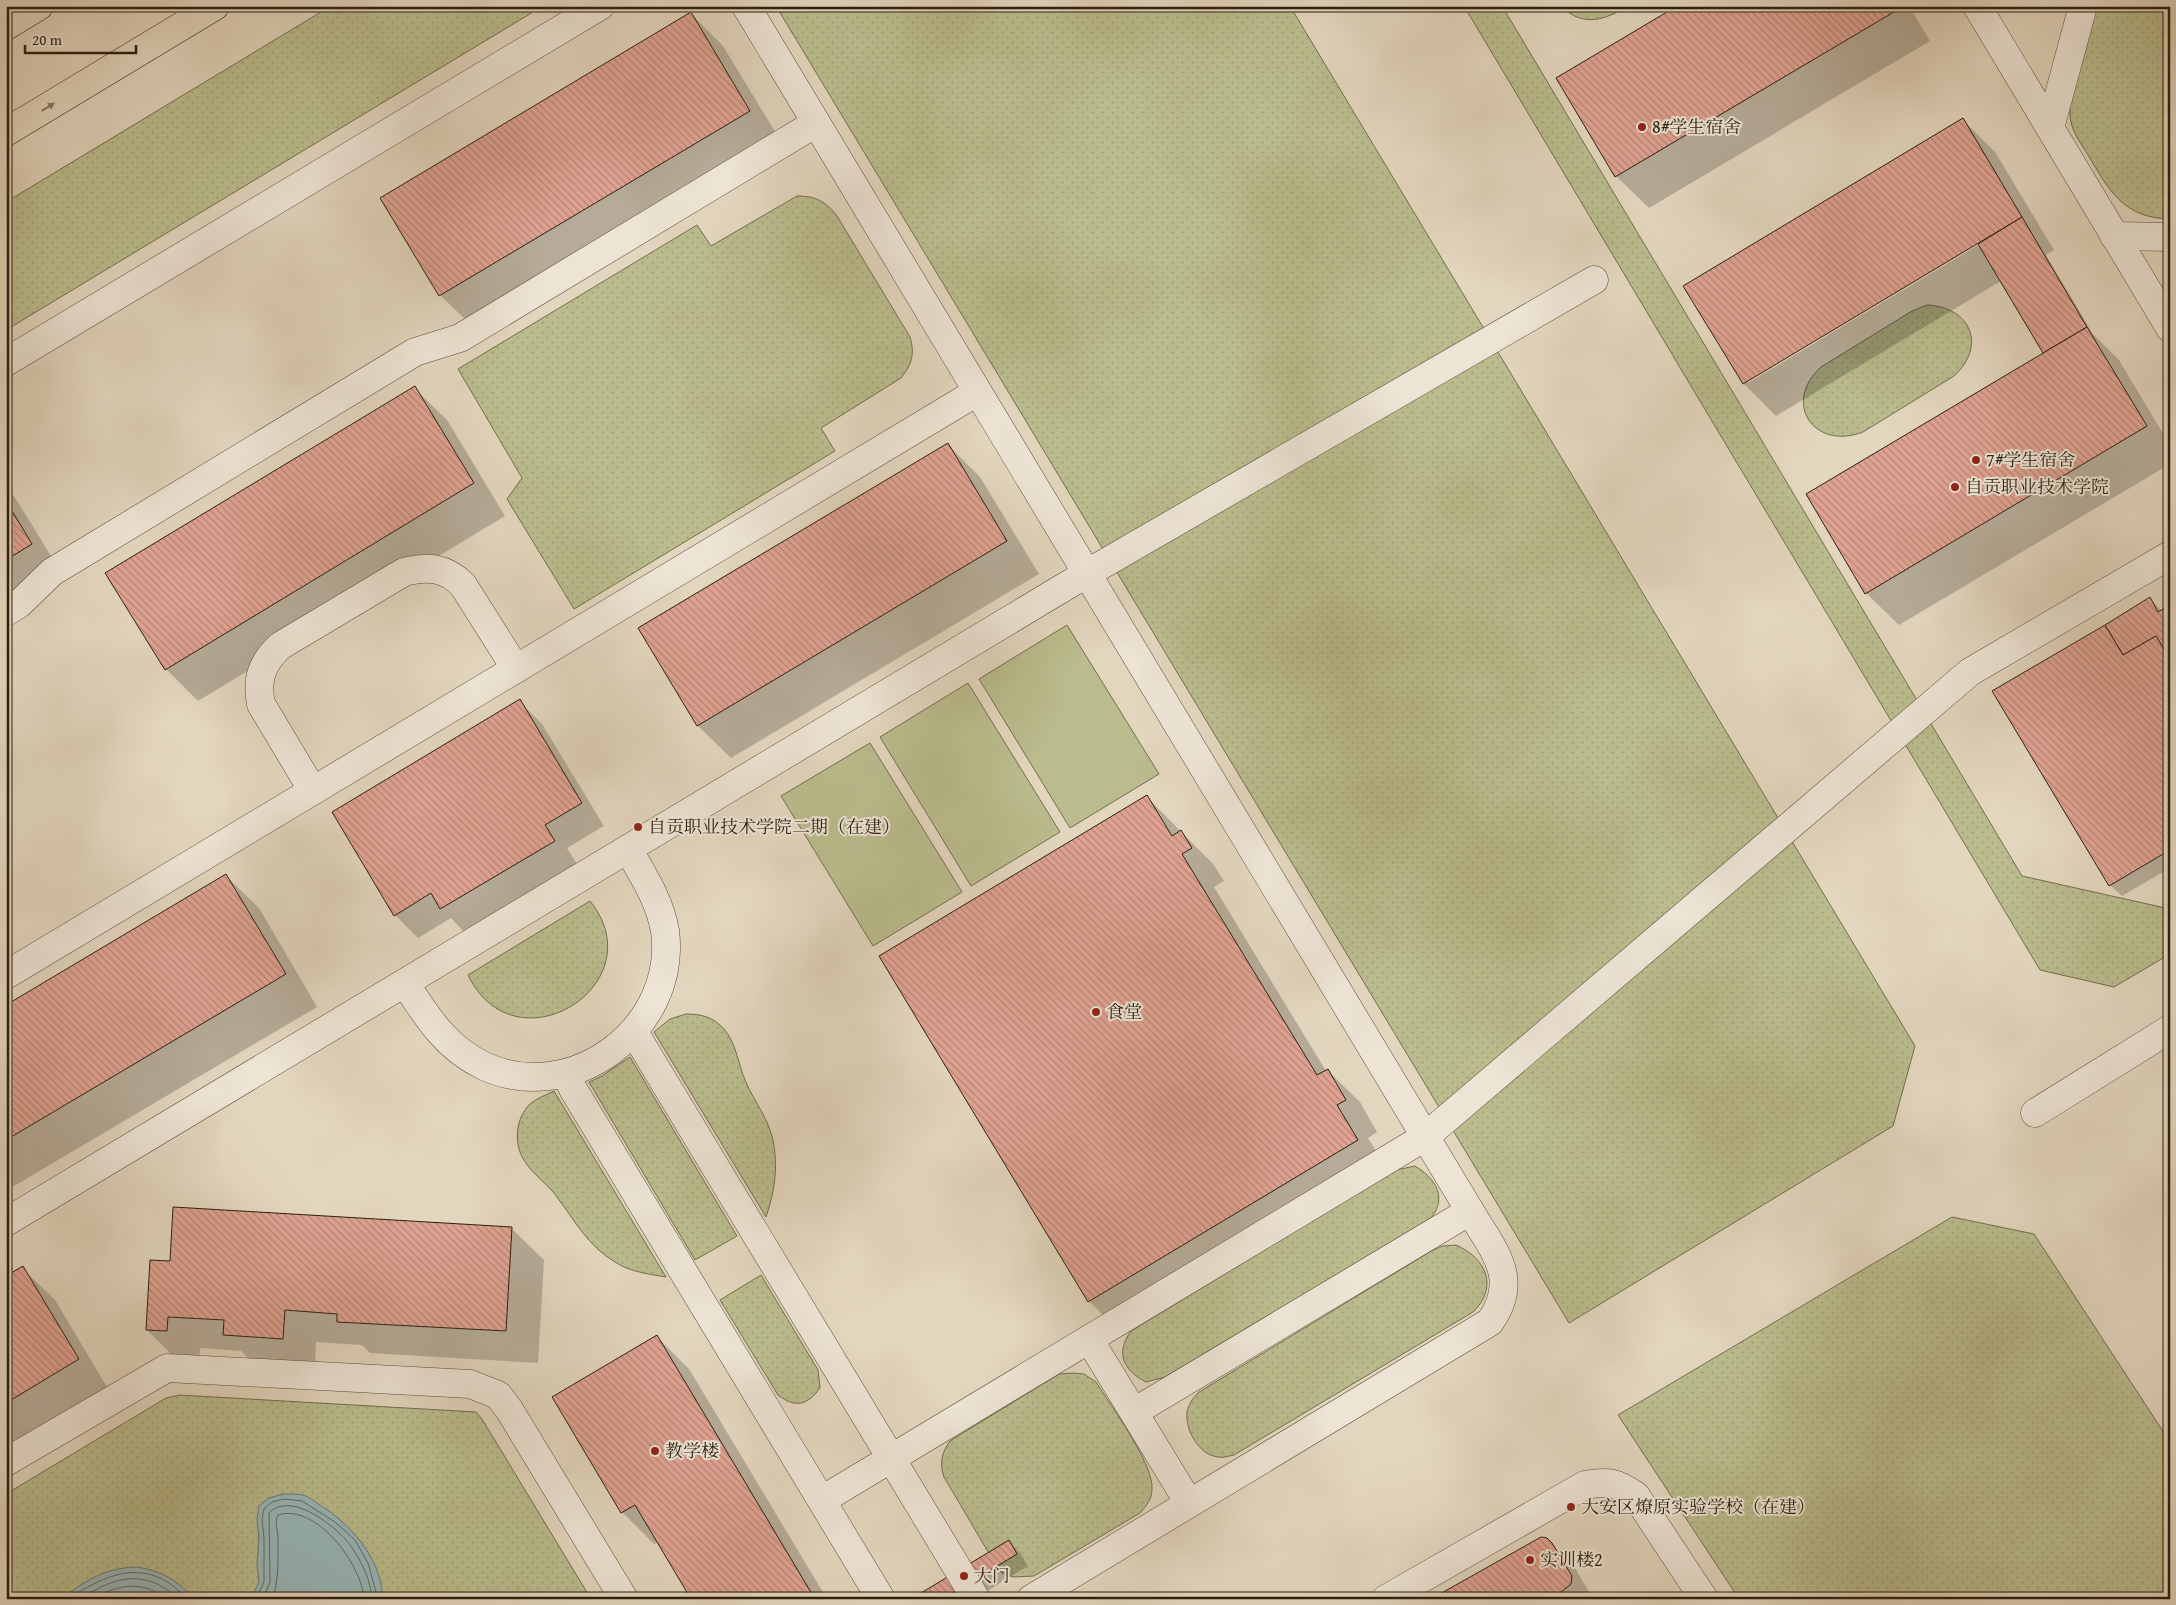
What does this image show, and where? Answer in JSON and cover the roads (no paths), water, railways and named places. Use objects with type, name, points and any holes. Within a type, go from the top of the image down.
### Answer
[{"type":"main road","points":[[6,26],[39,6]]},
{"type":"main road","points":[[6,132],[215,6]]},
{"type":"street","points":[[6,362],[600,6]]},
{"type":"street","points":[[746,6],[1470,1211],[1497,1257],[1505,1275],[1505,1293],[1499,1309],[1490,1322],[1031,1599]]},
{"type":"street","points":[[1977,6],[2170,328]]},
{"type":"street","points":[[2050,128],[2083,6]]},
{"type":"street","points":[[6,612],[19,604],[52,572],[381,372],[415,352],[460,338],[816,123]]},
{"type":"street","points":[[2114,236],[2170,237]]},
{"type":"street","points":[[6,1222],[1086,574],[1594,280]]},
{"type":"street","points":[[6,975],[977,392]]},
{"type":"street","points":[[822,1500],[1425,1137],[1970,672],[2170,555]]},
{"type":"street","points":[[313,791],[267,716],[261,704],[258,689],[261,670],[268,657],[288,641],[404,572],[427,567],[453,575],[462,585],[516,669]]},
{"type":"street","points":[[405,982],[442,1037],[462,1054],[486,1067],[512,1075],[539,1076],[566,1073],[591,1064],[615,1051],[634,1032],[650,1010],[660,985],[665,959],[665,932],[658,905],[628,849]]},
{"type":"street","points":[[2035,1113],[2170,1029]]},
{"type":"street","points":[[634,1032],[976,1599]]},
{"type":"street","points":[[566,1073],[573,1089],[881,1599]]},
{"type":"street","points":[[1134,1412],[1470,1211]]},
{"type":"street","points":[[1090,1339],[1189,1503]]},
{"type":"street","points":[[6,1462],[167,1368],[470,1384],[498,1395],[510,1411],[624,1599]]},
{"type":"street","points":[[1386,1599],[1585,1485],[1605,1481],[1622,1486],[1636,1496],[1704,1599]]},
{"type":"water","points":[[283,1494],[298,1494],[312,1499],[337,1517],[357,1537],[372,1559],[381,1585],[383,1599],[251,1599],[259,1582],[257,1519],[259,1506],[269,1498]]},
{"type":"water","points":[[137,1567],[168,1577],[194,1599],[61,1599],[96,1576],[115,1570]]},
{"type":"place","name":"8#学生宿舍","points":[[1642,127]]},
{"type":"place","name":"7#学生宿舍","points":[[1976,460]]},
{"type":"place","name":"自贡职业技术学院","points":[[1955,487]]},
{"type":"place","name":"自贡职业技术学院二期（在建）","points":[[638,827]]},
{"type":"place","name":"食堂","points":[[1096,1012]]},
{"type":"place","name":"教学楼","points":[[655,1451]]},
{"type":"place","name":"大安区燎原实验学校（在建）","points":[[1571,1507]]},
{"type":"place","name":"实训楼2","points":[[1530,1560]]},
{"type":"place","name":"大门","points":[[964,1576]]}]
